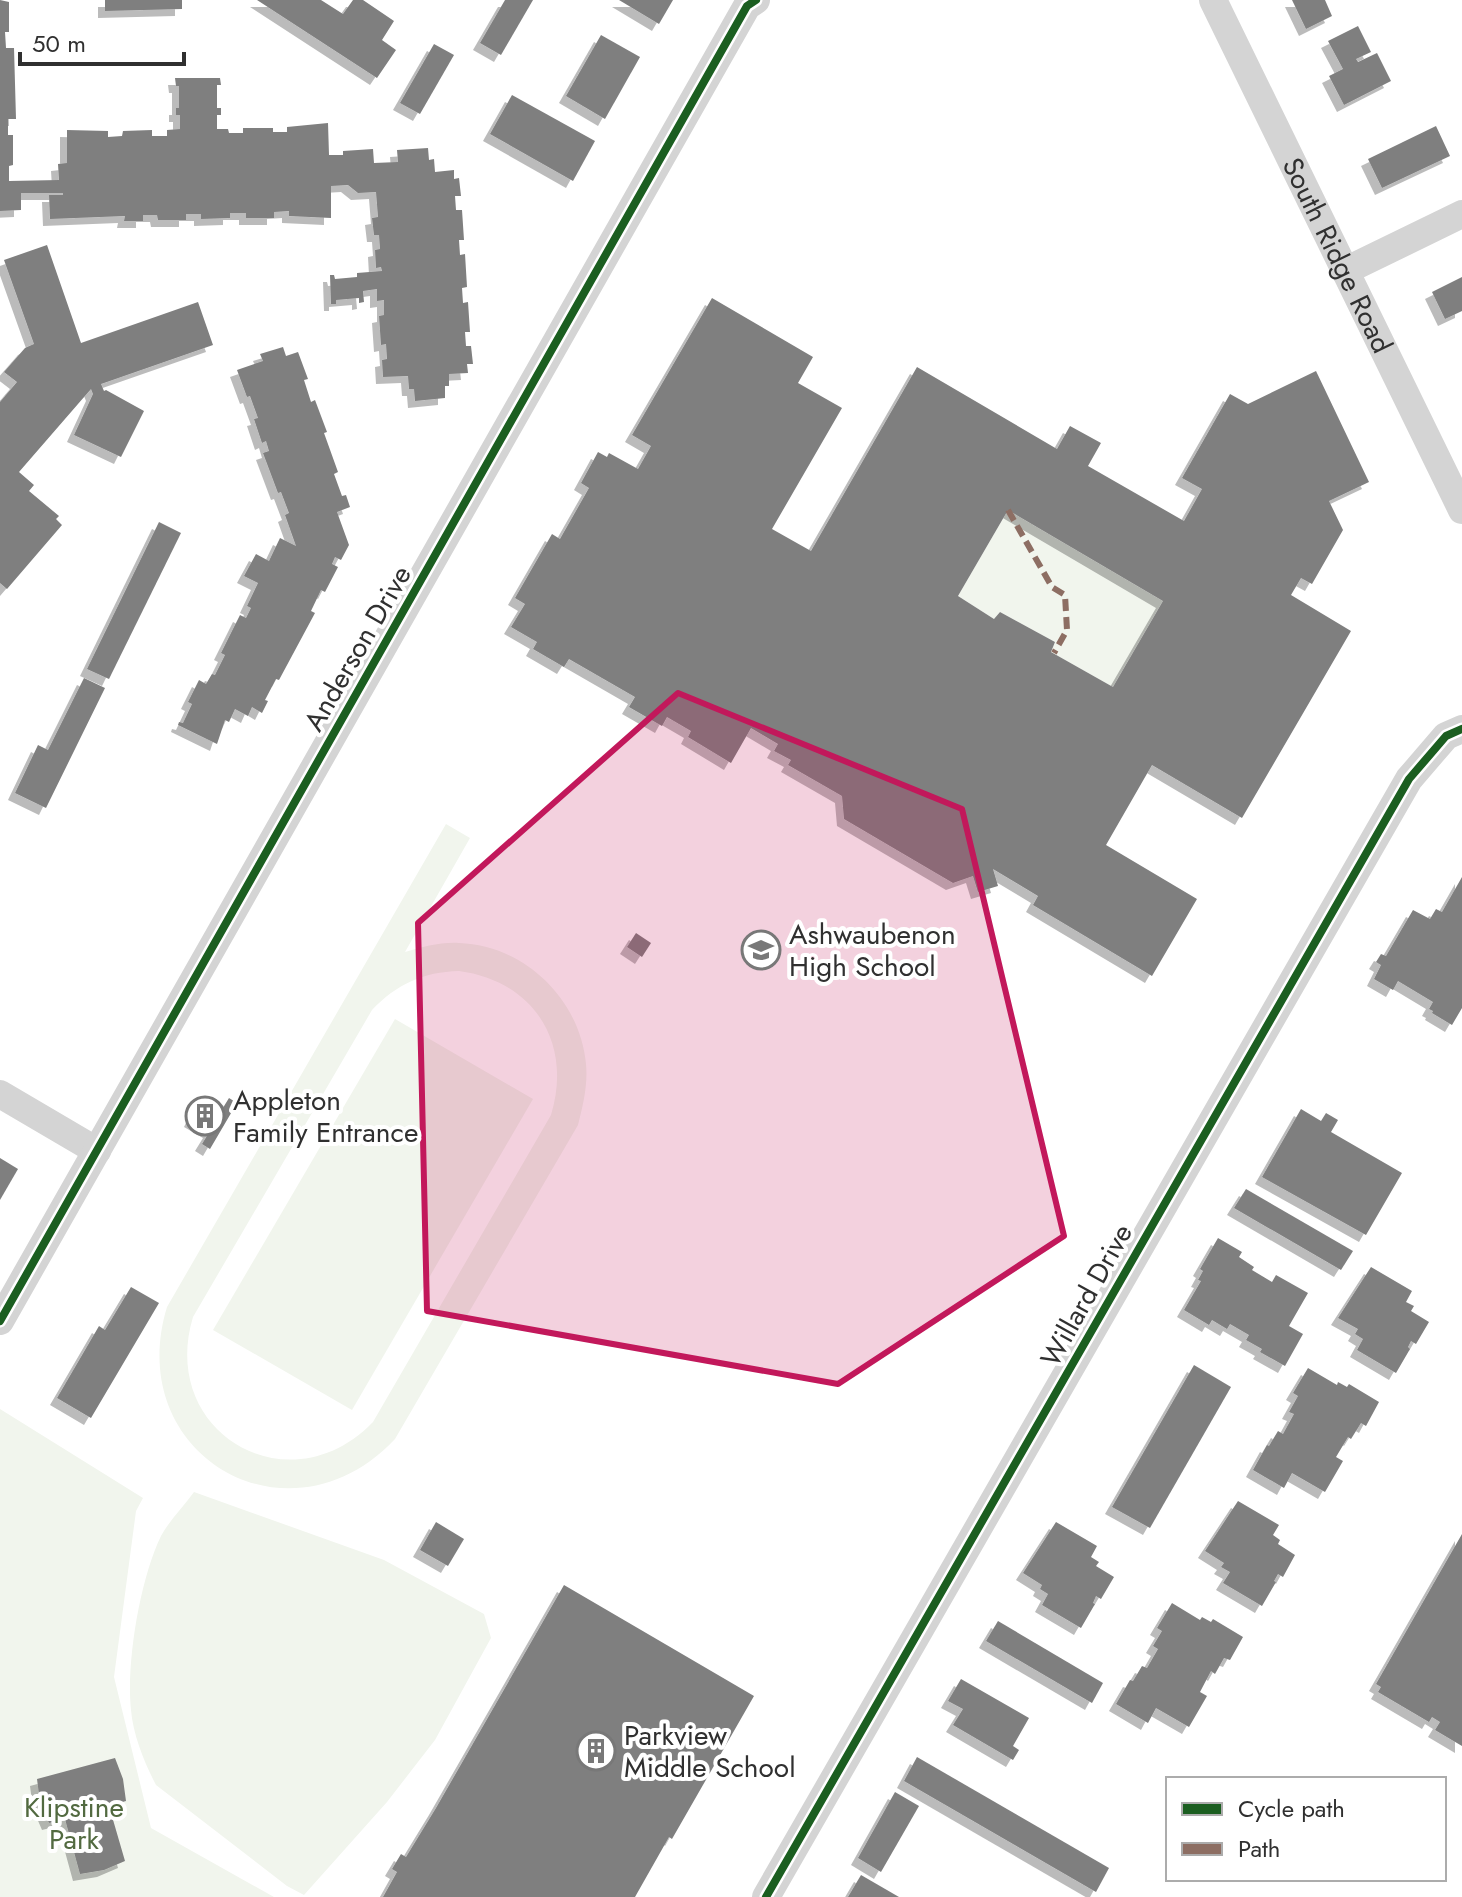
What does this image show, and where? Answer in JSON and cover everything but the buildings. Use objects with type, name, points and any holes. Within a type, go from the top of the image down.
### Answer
[{"type":"street","name":"Anderson Drive","points":[[0,1321],[747,6],[756,0]]},
{"type":"street","name":"South Ridge Road","points":[[1213,0],[1462,510]]},
{"type":"street","points":[[1345,271],[1462,214]]},
{"type":"street","name":"Willard Drive","points":[[766,1897],[1409,779],[1446,736],[1462,729]]},
{"type":"street","points":[[0,1094],[97,1151]]},
{"type":"highlighted area","points":[[678,693],[962,809],[1064,1236],[838,1384],[427,1311],[418,923]]},
{"type":"green space","points":[[1008,510],[1163,601],[1113,687],[1051,652],[1055,642],[1000,612],[994,619],[958,596]]},
{"type":"green space","points":[[446,824],[470,838],[405,952],[438,944],[459,943],[483,946],[526,965],[545,980],[573,1018],[586,1064],[586,1087],[578,1125],[395,1439],[353,1472],[308,1487],[264,1486],[224,1471],[191,1444],[169,1406],[160,1360],[167,1307]],"holes":[[[459,971],[485,977],[527,1002],[551,1040],[556,1064],[556,1089],[551,1115],[373,1422],[340,1447],[305,1459],[270,1458],[238,1446],[212,1424],[195,1395],[187,1358],[193,1317],[372,1010],[401,986],[422,977]]]},
{"type":"green space","points":[[395,1019],[533,1099],[352,1410],[213,1330]]},
{"type":"green space","name":"Klipstine Park","points":[[0,1409],[143,1498],[136,1511],[114,1677],[151,1828],[274,1897],[0,1897]]},
{"type":"green space","points":[[194,1492],[384,1560],[484,1614],[491,1638],[435,1740],[387,1802],[304,1895],[287,1886],[156,1785],[137,1739],[130,1691],[141,1598],[161,1536]]},
{"type":"marked path","points":[[1008,510],[1052,587],[1065,595],[1067,630],[1054,653]]},
{"type":"cycle path","points":[[0,1321],[747,6],[756,0]]},
{"type":"cycle path","points":[[766,1897],[1409,779],[1446,736],[1462,729]]},
{"type":"place","name":"Ashwaubenon High School","points":[[761,950]]},
{"type":"place","name":"Appleton Family Entrance","points":[[205,1116]]},
{"type":"place","name":"Parkview Middle School","points":[[596,1751]]}]
